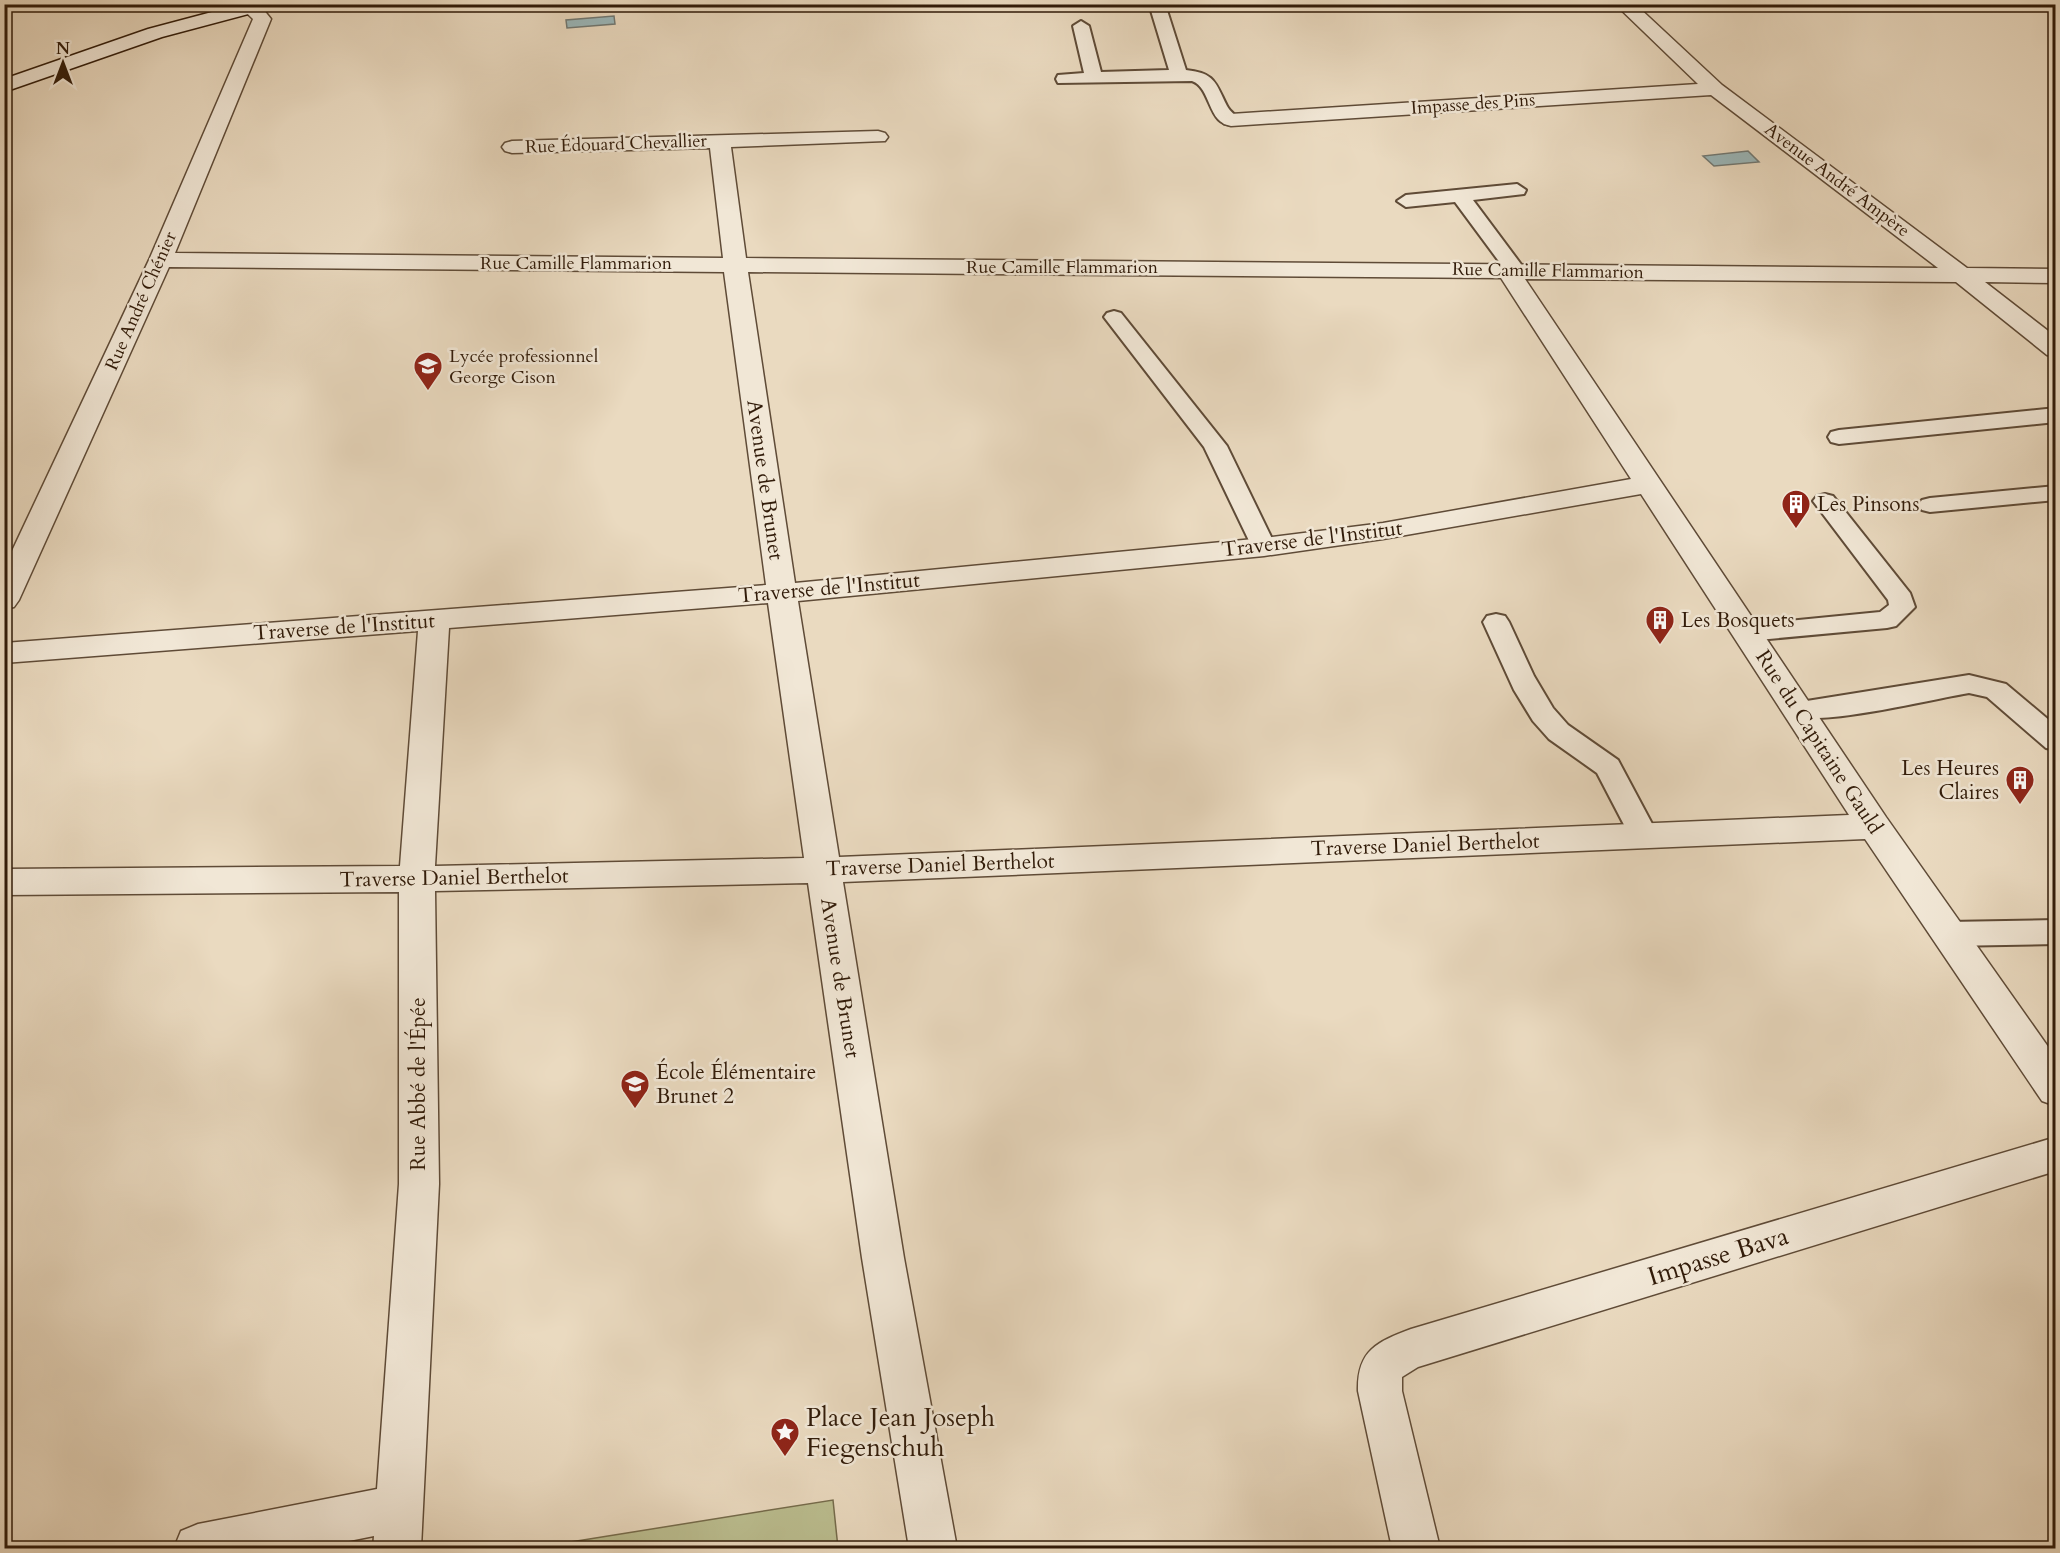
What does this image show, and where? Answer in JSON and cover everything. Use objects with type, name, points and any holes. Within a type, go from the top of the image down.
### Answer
[{"type":"street","name":"Avenue André Ampère","points":[[1624,4],[1715,89],[1963,277],[2055,350]]},
{"type":"street","points":[[4,86],[155,33],[254,6]]},
{"type":"street","name":"Rue André Chénier","points":[[4,600],[160,260],[262,19],[254,6]]},
{"type":"street","name":"Impasse des Pins","points":[[1231,120],[1715,89]]},
{"type":"street","name":"Rue Édouard Chevallier","points":[[512,147],[878,137]]},
{"type":"street","name":"Rue Édouard Chevallier","points":[[720,141],[734,264]]},
{"type":"street","name":"Rue Camille Flammarion","points":[[160,260],[2055,276]]},
{"type":"street","name":"Avenue de Brunet","points":[[734,264],[823,870],[907,1406],[933,1548]]},
{"type":"street","name":"Rue du Capitaine Gauld","points":[[1513,271],[1648,484],[1797,710],[2055,1090]]},
{"type":"street","name":"Traverse de l'Institut","points":[[4,653],[782,592],[1264,547],[1383,531],[1648,484]]},
{"type":"street","name":"Rue Abbé de l'Épée","points":[[398,1528],[419,1184],[417,879],[434,620]]},
{"type":"street","name":"Traverse Daniel Berthelot","points":[[4,882],[417,879],[823,870],[1874,826]]},
{"type":"street","name":"Impasse Bava","points":[[1416,1548],[1380,1391],[1379,1371],[1383,1364],[1411,1349],[2055,1154]]},
{"type":"street","points":[[198,1548],[398,1528]]},
{"type":"lane","points":[[1157,4],[1179,75]]},
{"type":"lane","points":[[1080,26],[1094,78]]},
{"type":"lane","points":[[1064,80],[1179,75],[1198,77],[1207,82],[1220,113],[1231,120]]},
{"type":"lane","points":[[1406,201],[1517,190]]},
{"type":"lane","points":[[1460,196],[1513,271]]},
{"type":"lane","points":[[1114,317],[1215,446],[1264,547]]},
{"type":"lane","points":[[1839,437],[2055,415]]},
{"type":"lane","points":[[1929,506],[2055,493]]},
{"type":"lane","points":[[1747,633],[1887,620],[1902,607],[1901,599],[1825,501]]},
{"type":"lane","points":[[1496,622],[1540,712],[1562,735],[1600,759],[1608,767],[1643,836]]},
{"type":"lane","points":[[1797,710],[1844,706],[1942,687],[1983,685],[2012,701],[2055,741]]},
{"type":"lane","points":[[1948,934],[2055,932]]},
{"type":"green space","points":[[833,1500],[838,1548],[533,1548]]},
{"type":"water","points":[[614,16],[615,24],[567,28],[566,20]]},
{"type":"water","points":[[1748,151],[1759,162],[1714,166],[1703,156]]},
{"type":"place","name":"Lycée professionnel George Cison","points":[[428,392]]},
{"type":"place","name":"Les Pinsons","points":[[1796,530]]},
{"type":"place","name":"Les Bosquets","points":[[1660,646]]},
{"type":"place","name":"Les Heures Claires","points":[[2020,806]]},
{"type":"place","name":"École Élémentaire Brunet 2","points":[[635,1110]]},
{"type":"place","name":"Place Jean Joseph Fiegenschuh","points":[[785,1458]]}]
